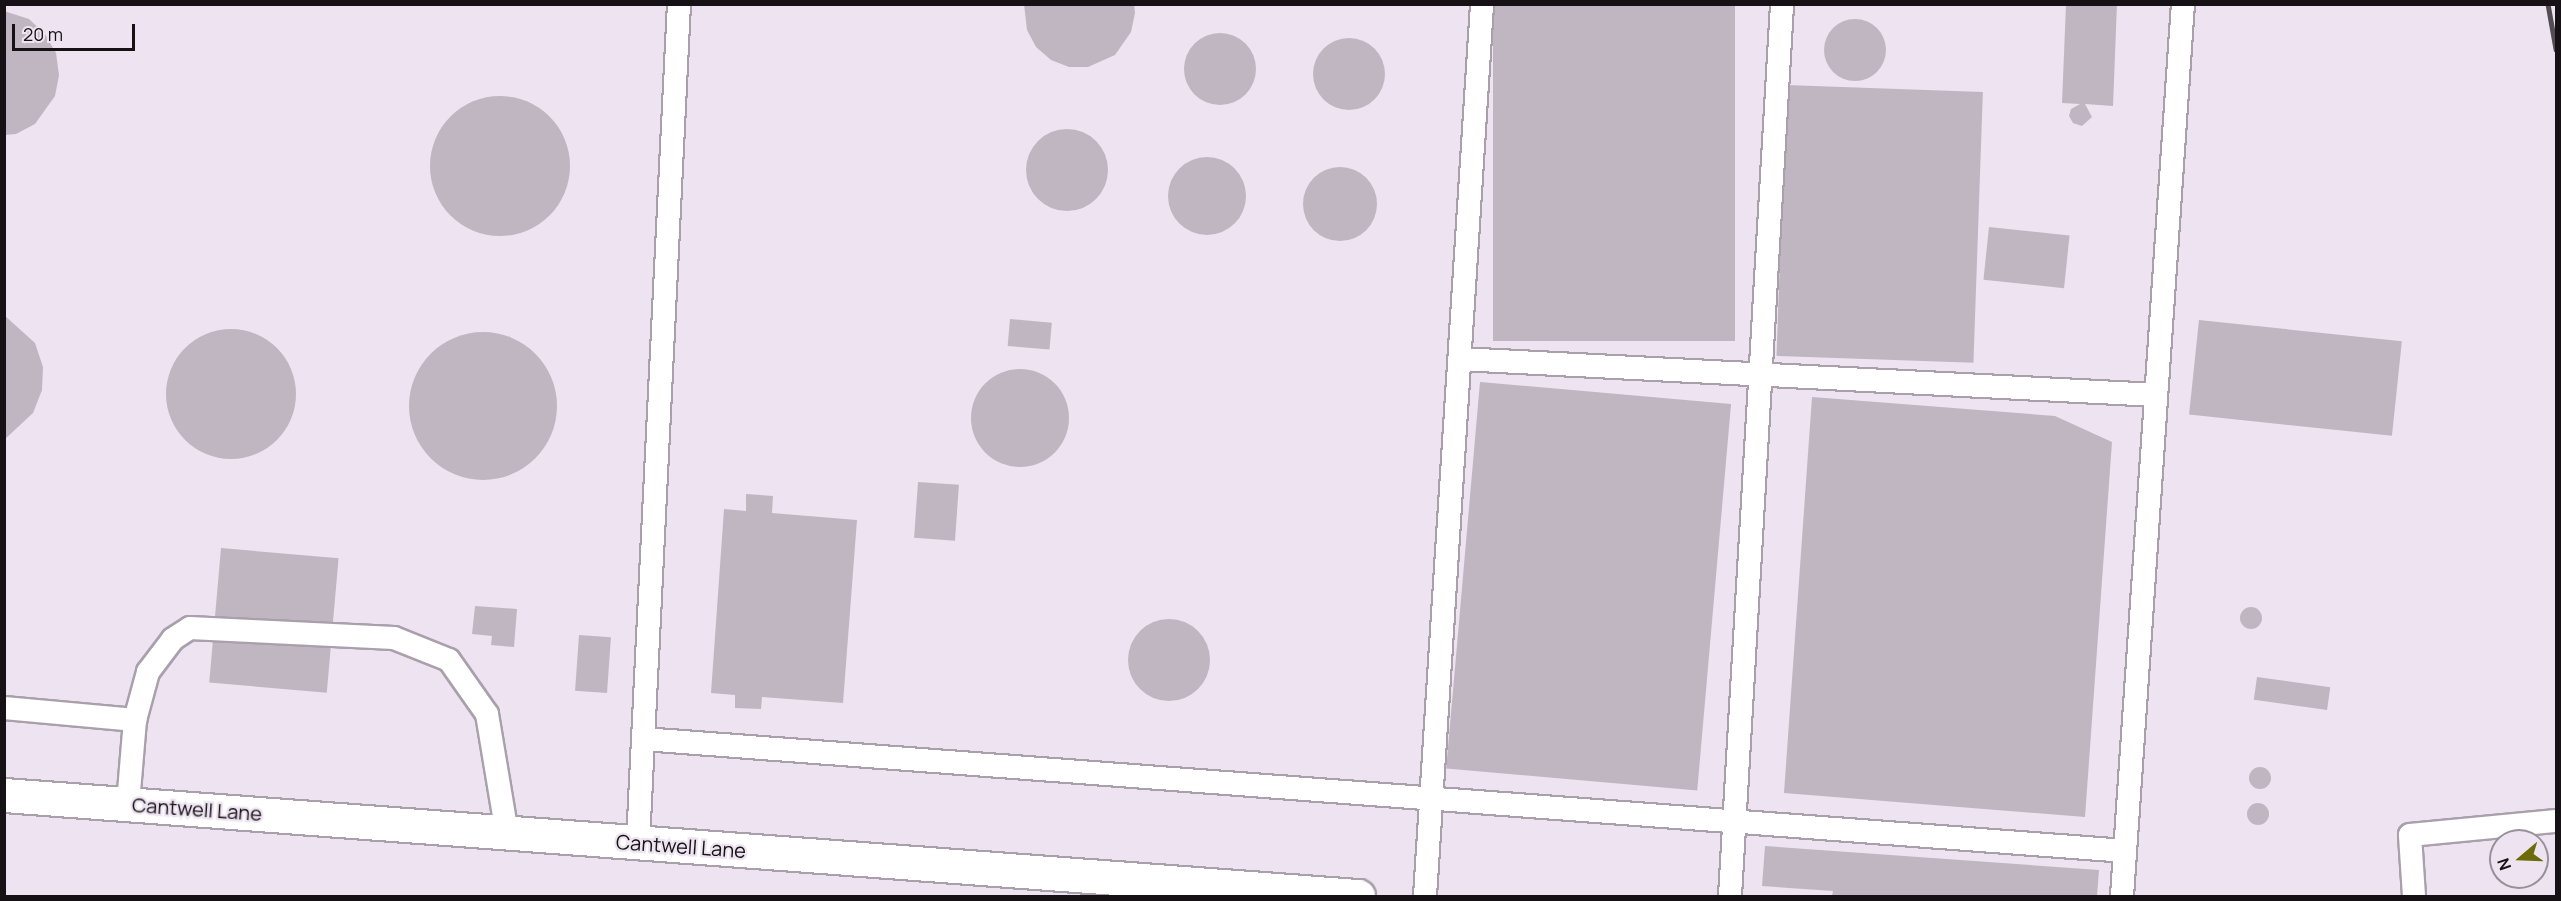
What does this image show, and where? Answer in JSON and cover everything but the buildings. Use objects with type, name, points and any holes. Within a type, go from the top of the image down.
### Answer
[{"type":"street","name":"Cantwell Lane","points":[[4,795],[1358,897]]},
{"type":"lane","points":[[638,843],[679,4]]},
{"type":"lane","points":[[1425,897],[1482,4]]},
{"type":"lane","points":[[1730,897],[1737,822],[1782,4]]},
{"type":"lane","points":[[2122,897],[2183,4]]},
{"type":"lane","points":[[1460,359],[2156,395]]},
{"type":"lane","points":[[128,804],[135,720],[148,672],[173,639],[190,627],[394,638],[449,660],[487,714],[507,832]]},
{"type":"lane","points":[[4,708],[135,720]]},
{"type":"lane","points":[[643,739],[2125,851]]},
{"type":"lane","points":[[2414,897],[2410,835],[2556,821]]},
{"type":"railway","points":[[2548,4],[2556,49]]}]
